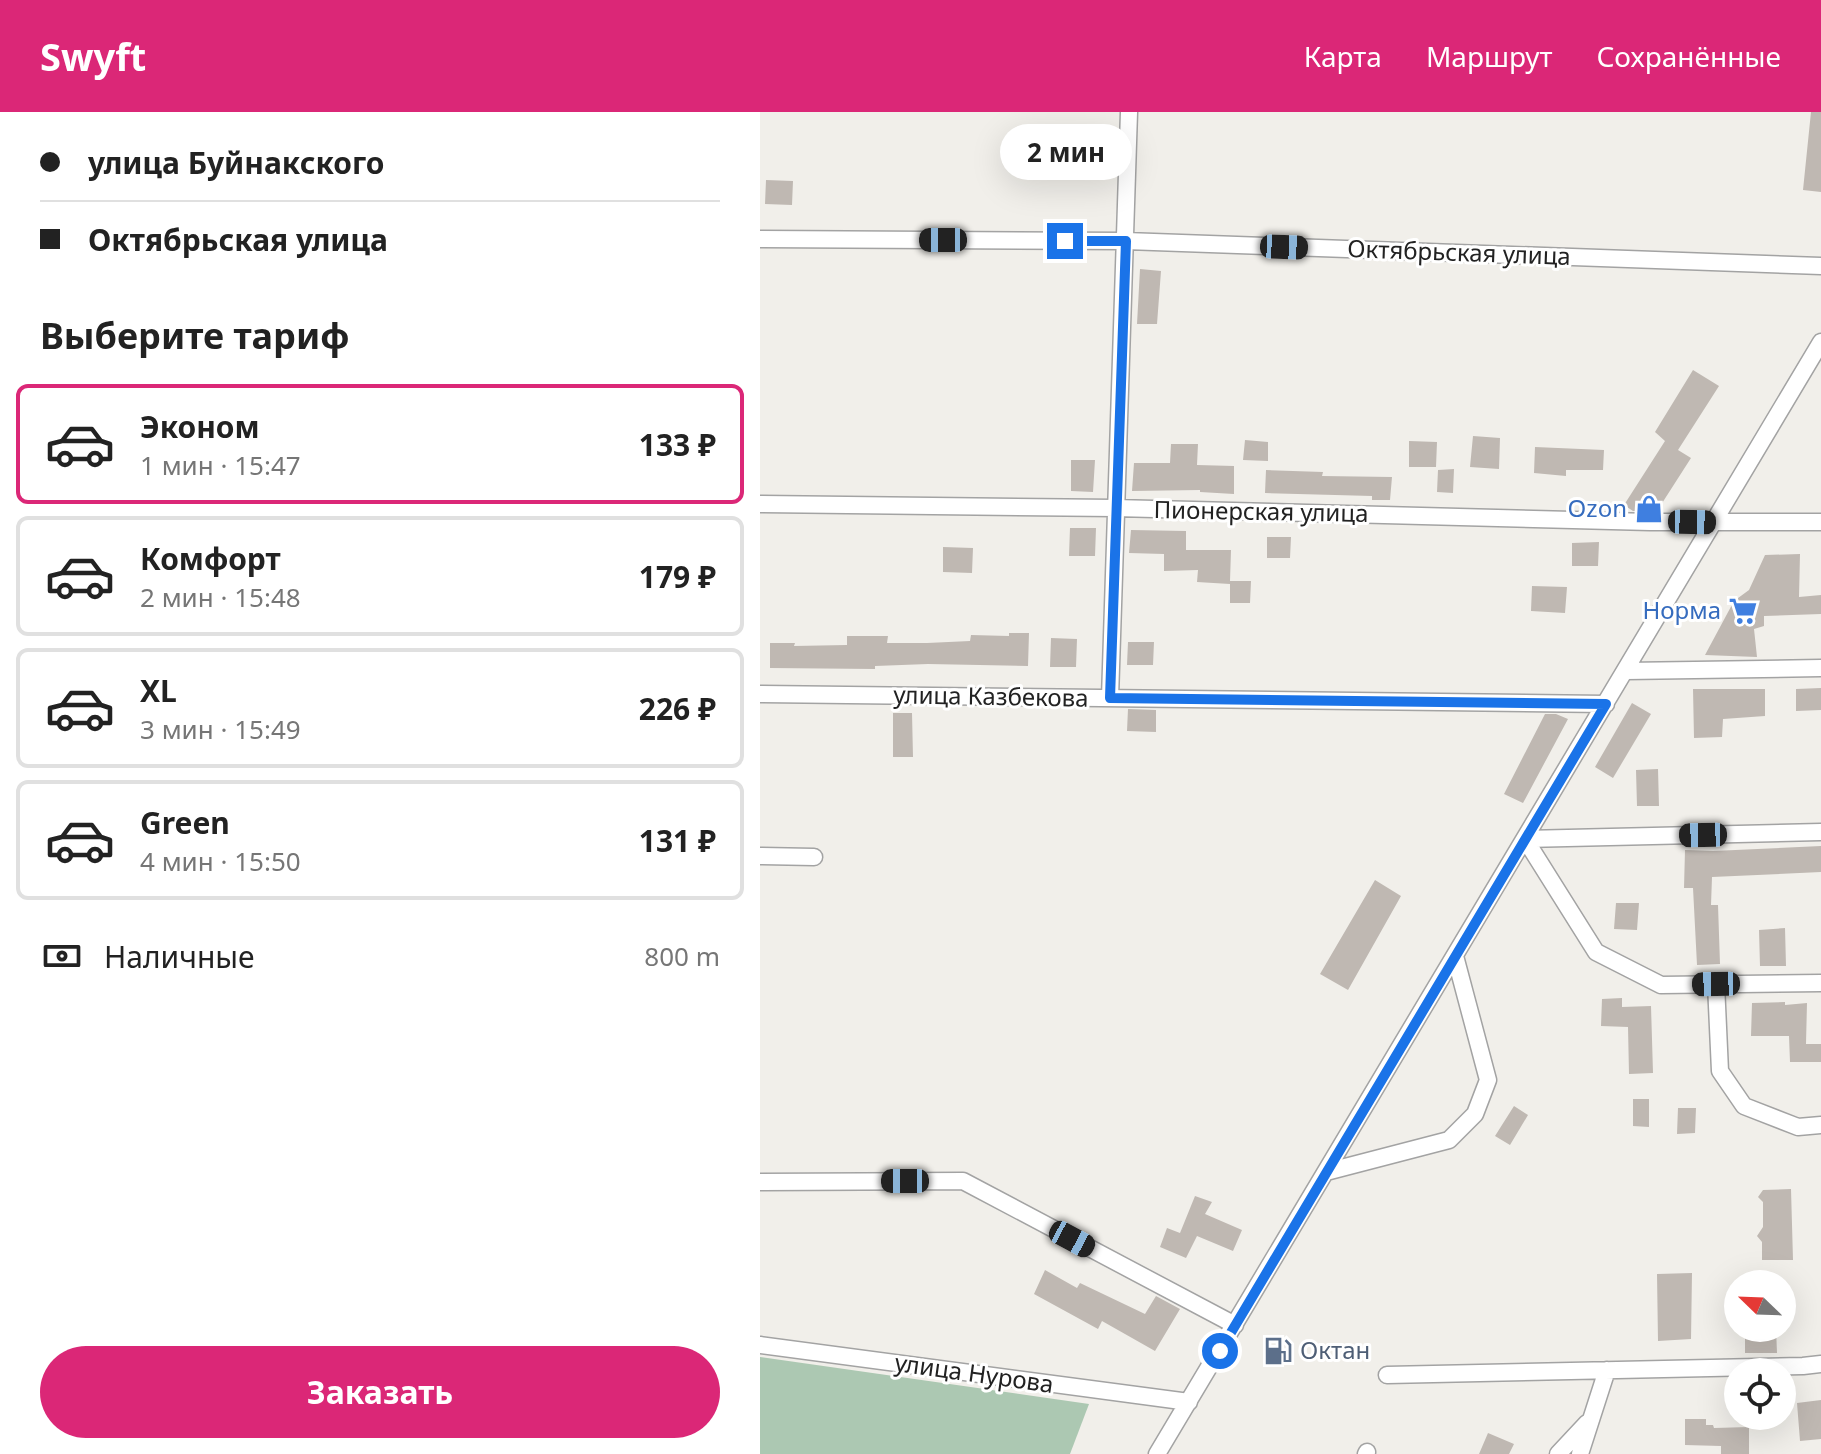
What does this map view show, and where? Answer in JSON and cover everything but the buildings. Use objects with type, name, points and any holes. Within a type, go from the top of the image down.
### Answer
[{"type":"street","points":[[1110,698],[1129,112]]},
{"type":"street","name":"Октябрьская улица","points":[[760,239],[1126,241],[1821,266]]},
{"type":"street","points":[[1157,1454],[1821,342]]},
{"type":"street","name":"Пионерская улица","points":[[760,504],[1821,522]]},
{"type":"street","points":[[1626,671],[1821,668]]},
{"type":"street","name":"улица Казбекова","points":[[760,694],[1606,704]]},
{"type":"street","points":[[1525,839],[1821,832]]},
{"type":"street","points":[[1525,839],[1596,952],[1661,985],[1821,983]]},
{"type":"street","points":[[760,856],[814,857]]},
{"type":"street","points":[[1326,1172],[1449,1140],[1475,1114],[1488,1080],[1455,956]]},
{"type":"street","points":[[1716,984],[1720,1071],[1744,1106],[1798,1127],[1821,1125]]},
{"type":"street","points":[[760,1182],[963,1181],[1235,1325]]},
{"type":"street","name":"улица Нурова","points":[[760,1345],[1189,1402]]},
{"type":"street","points":[[1387,1375],[1821,1364]]},
{"type":"street","points":[[1580,1454],[1607,1370]]},
{"type":"street","points":[[1558,1454],[1591,1418]]},
{"type":"green space","points":[[760,1357],[1089,1404],[1070,1454],[760,1454]]},
{"type":"place","name":"Ozon","points":[[1649,509]]},
{"type":"place","name":"Норма","points":[[1743,611]]},
{"type":"place","name":"Октан","points":[[1278,1351]]},
{"type":"route","points":[[1065,241],[1126,241],[1110,698],[1606,704],[1220,1351]]}]
